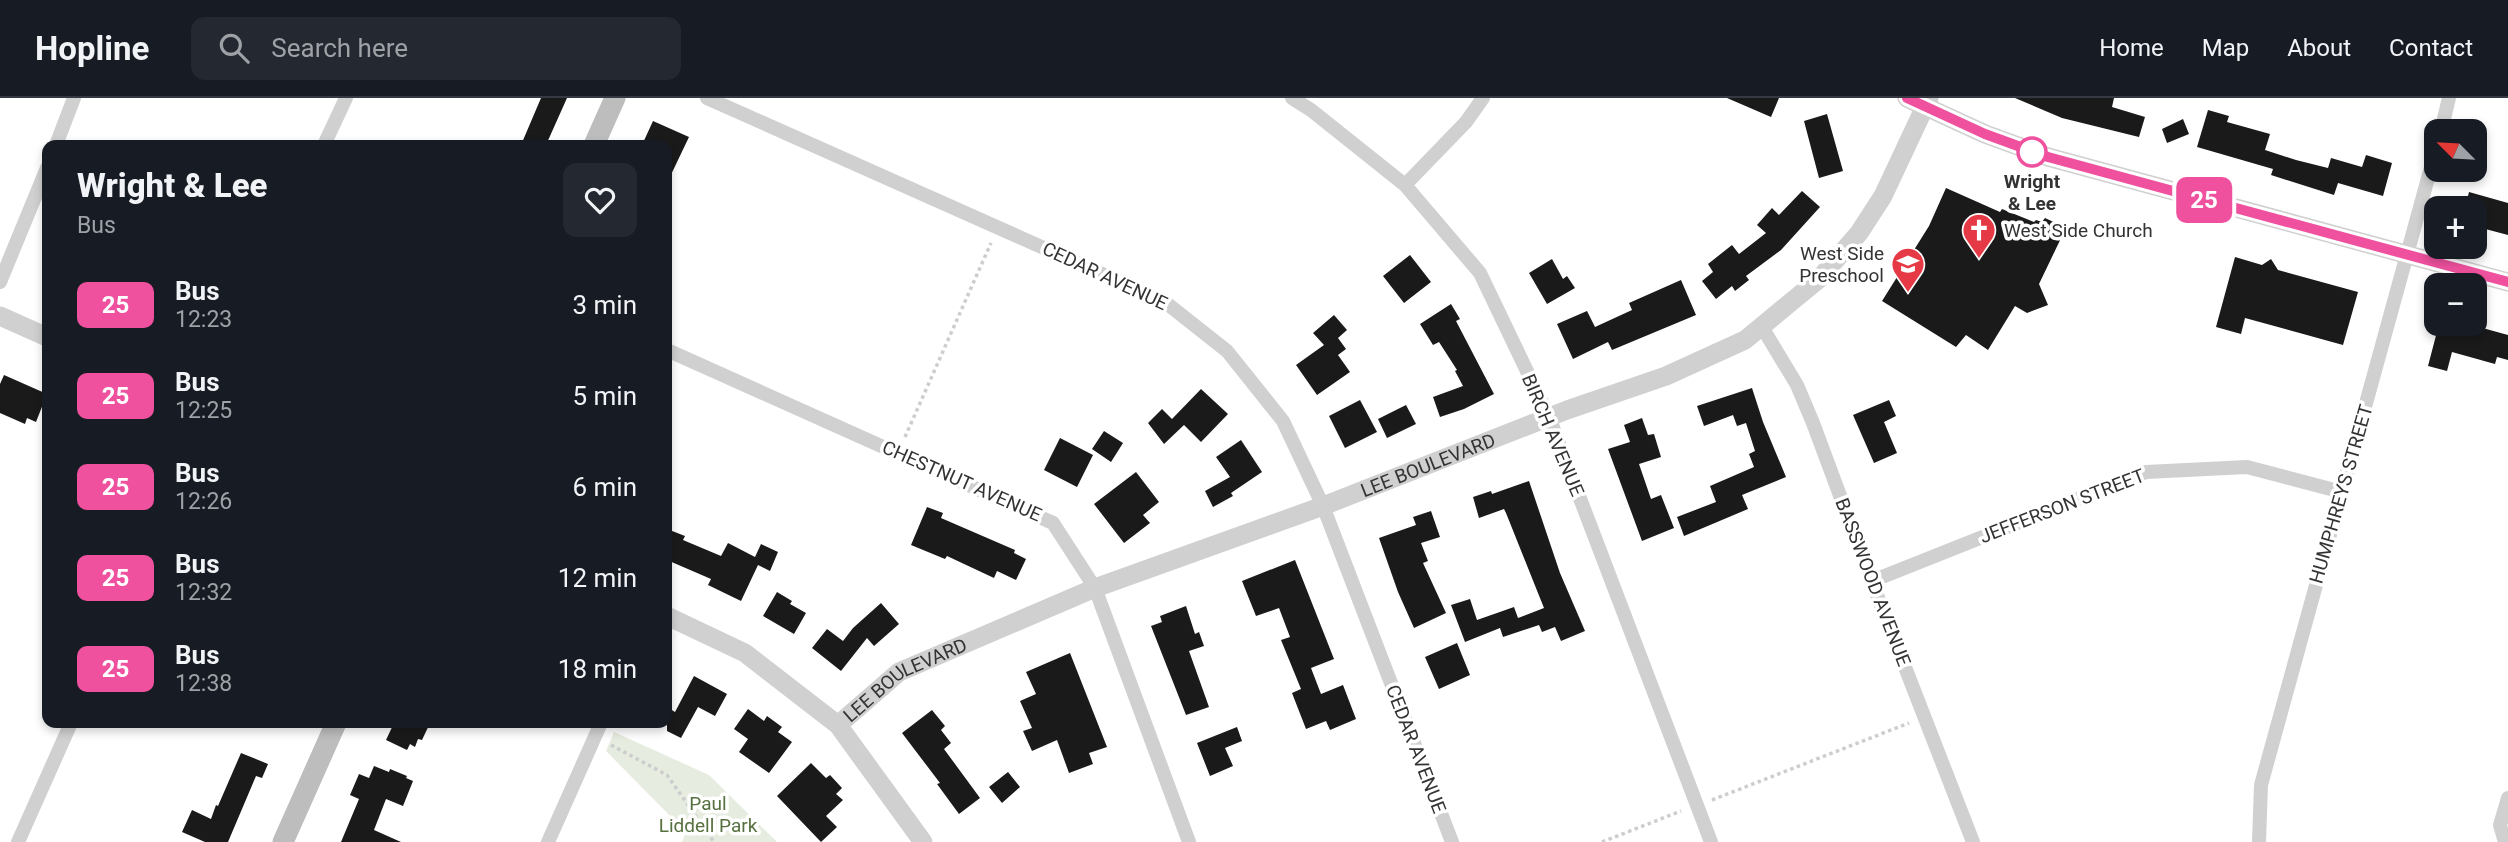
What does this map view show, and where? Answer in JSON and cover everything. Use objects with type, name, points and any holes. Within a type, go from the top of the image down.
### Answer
[{"type":"main road","points":[[596,140],[615,98]]},
{"type":"main road","points":[[283,842],[335,728]]},
{"type":"street","points":[[59,140],[74,98]]},
{"type":"street","points":[[326,140],[346,98]]},
{"type":"street","name":"CEDAR AVENUE","points":[[707,98],[1165,302],[1227,351],[1283,421],[1323,506],[1452,842]]},
{"type":"street","name":"BIRCH AVENUE","points":[[1292,98],[1405,185],[1480,273],[1549,417],[1711,842]]},
{"type":"street","points":[[1405,185],[1466,122],[1483,98]]},
{"type":"street","points":[[1907,98],[1928,102],[1985,134],[2048,157],[2508,282]]},
{"type":"street","points":[[2444,119],[2449,98]]},
{"type":"street","name":"LEE BOULEVARD","points":[[838,724],[899,672],[1095,588],[1323,506],[1549,417],[1666,376],[1745,340],[1819,279],[1859,233],[1883,196],[1928,102]]},
{"type":"street","points":[[0,282],[42,180]]},
{"type":"street","name":"HUMPHREYS STREET","points":[[2259,842],[2261,785],[2427,182]]},
{"type":"street","points":[[0,316],[42,335]]},
{"type":"street","name":"BASSWOOD AVENUE","points":[[1762,327],[1797,385],[1813,422],[1973,842]]},
{"type":"street","name":"CHESTNUT AVENUE","points":[[672,352],[1053,523],[1095,588],[1189,842]]},
{"type":"street","name":"JEFFERSON STREET","points":[[1872,581],[2146,472],[2247,467],[2342,492]]},
{"type":"street","points":[[672,618],[745,653],[838,724],[923,842]]},
{"type":"street","points":[[18,842],[69,728]]},
{"type":"street","points":[[548,842],[599,728]]},
{"type":"street","points":[[2505,842],[2500,825],[2508,798]]},
{"type":"path","points":[[905,437],[991,243]]},
{"type":"path","points":[[1712,800],[1909,723]]},
{"type":"path","points":[[611,745],[667,775],[714,842]]},
{"type":"path","points":[[1602,842],[1681,811]]},
{"type":"green space","name":"Paul Liddell Park","points":[[614,732],[709,775],[777,842],[682,842],[686,832],[606,751]]},
{"type":"building","points":[[541,98],[567,98],[548,140],[523,140]]},
{"type":"building","points":[[1727,98],[1779,98],[1771,117]]},
{"type":"building","points":[[2015,98],[2114,98],[2112,107],[2145,117],[2139,137],[2062,118]]},
{"type":"building","points":[[2208,110],[2229,116],[2227,122],[2270,134],[2265,150],[2296,160],[2328,168],[2331,158],[2362,167],[2366,155],[2392,163],[2383,196],[2338,183],[2334,195],[2271,175],[2273,169],[2197,147]]},
{"type":"building","points":[[1827,114],[1843,171],[1819,178],[1804,121]]},
{"type":"building","points":[[2183,119],[2189,134],[2167,143],[2162,129]]},
{"type":"building","points":[[653,121],[689,137],[672,173],[672,140],[644,140]]},
{"type":"building","name":"West Side Church","points":[[1946,188],[2000,212],[2002,209],[2034,222],[2042,222],[2045,218],[2060,225],[2058,229],[2064,232],[2039,284],[2048,305],[2027,313],[2015,306],[1988,350],[1966,335],[1956,347],[1882,301],[1929,226]]},
{"type":"building","points":[[1802,191],[1820,207],[1781,250],[1746,276],[1749,280],[1735,291],[1732,286],[1716,299],[1702,281],[1713,272],[1708,264],[1732,245],[1739,254],[1766,233],[1757,225],[1772,208],[1779,215]]},
{"type":"building","points":[[2487,197],[2508,203],[2508,235],[2487,229]]},
{"type":"building","points":[[1410,255],[1431,282],[1404,303],[1383,276]]},
{"type":"building","points":[[2235,257],[2262,265],[2271,259],[2278,270],[2358,292],[2343,345],[2245,318],[2241,334],[2216,327]]},
{"type":"building","points":[[1552,259],[1563,279],[1567,276],[1575,288],[1547,304],[1529,273]]},
{"type":"building","points":[[1681,280],[1696,315],[1612,350],[1608,342],[1573,359],[1557,324],[1587,311],[1595,327],[1632,310],[1629,303]]},
{"type":"building","points":[[1451,304],[1460,319],[1456,321],[1494,394],[1440,417],[1433,397],[1463,386],[1455,371],[1457,370],[1439,342],[1433,345],[1420,324]]},
{"type":"building","points":[[1334,315],[1347,330],[1338,338],[1346,349],[1338,355],[1350,372],[1317,395],[1296,365],[1324,345],[1313,333]]},
{"type":"building","points":[[2487,329],[2508,335],[2508,360],[2497,357],[2495,364],[2452,352],[2447,371],[2428,366],[2436,336],[2487,336]]},
{"type":"building","points":[[4,375],[42,392],[42,407],[36,422],[27,418],[25,424],[0,413],[0,384]]},
{"type":"building","points":[[1752,388],[1786,477],[1742,495],[1748,509],[1684,536],[1677,517],[1716,502],[1710,486],[1754,467],[1749,454],[1755,451],[1746,423],[1737,426],[1733,415],[1704,426],[1697,406]]},
{"type":"building","points":[[1201,389],[1228,414],[1201,442],[1184,425],[1164,444],[1148,423],[1162,409],[1172,419]]},
{"type":"building","points":[[1360,400],[1377,432],[1345,448],[1329,416]]},
{"type":"building","points":[[1889,400],[1896,416],[1884,422],[1897,453],[1874,463],[1853,415]]},
{"type":"building","points":[[1406,405],[1416,424],[1387,438],[1378,419]]},
{"type":"building","points":[[1642,418],[1648,435],[1654,434],[1661,457],[1639,464],[1651,499],[1661,495],[1674,528],[1642,541],[1608,449],[1630,442],[1624,425]]},
{"type":"building","points":[[1104,431],[1123,443],[1111,462],[1092,449]]},
{"type":"building","points":[[1060,438],[1093,455],[1077,487],[1044,470]]},
{"type":"building","points":[[1241,440],[1262,472],[1231,493],[1233,496],[1213,507],[1205,491],[1230,477],[1216,457]]},
{"type":"building","points":[[1136,472],[1159,502],[1143,515],[1150,523],[1124,543],[1094,504]]},
{"type":"building","points":[[1529,481],[1560,573],[1585,631],[1561,641],[1555,627],[1542,632],[1539,625],[1503,637],[1500,628],[1465,642],[1451,605],[1470,599],[1477,620],[1514,607],[1518,618],[1544,608],[1504,509],[1479,518],[1473,497],[1491,491],[1492,494]]},
{"type":"building","points":[[927,507],[943,513],[941,518],[1015,550],[1014,553],[1026,559],[1016,580],[997,571],[994,578],[947,556],[945,559],[911,545]]},
{"type":"building","points":[[1431,511],[1440,537],[1421,543],[1428,561],[1423,563],[1446,613],[1414,628],[1379,538],[1416,525],[1413,517]]},
{"type":"building","points":[[672,531],[685,536],[683,540],[721,556],[728,543],[755,557],[761,544],[778,552],[770,571],[758,565],[741,601],[708,585],[711,579],[672,562]]},
{"type":"building","points":[[1295,560],[1334,659],[1311,668],[1321,694],[1343,685],[1356,719],[1330,730],[1326,721],[1306,729],[1292,693],[1301,689],[1281,640],[1290,637],[1279,608],[1256,616],[1242,581]]},
{"type":"building","points":[[777,592],[806,613],[794,634],[763,616]]},
{"type":"building","points":[[881,603],[899,624],[874,646],[867,638],[841,671],[812,648],[827,629],[843,641],[853,628]]},
{"type":"building","points":[[1186,606],[1195,634],[1199,632],[1204,646],[1189,651],[1209,707],[1186,715],[1151,626],[1162,622],[1160,616]]},
{"type":"building","points":[[1457,643],[1470,675],[1439,689],[1425,657]]},
{"type":"building","points":[[1070,653],[1107,747],[1089,753],[1093,764],[1069,773],[1057,740],[1032,751],[1023,731],[1032,728],[1020,701],[1036,694],[1026,672]]},
{"type":"building","points":[[694,676],[727,694],[715,716],[698,707],[681,738],[667,731],[667,728],[672,728],[672,710],[675,712]]},
{"type":"building","points":[[748,709],[764,721],[767,716],[782,727],[778,732],[792,742],[769,773],[739,752],[748,739],[734,729]]},
{"type":"building","points":[[932,710],[945,726],[941,730],[951,743],[944,749],[980,798],[959,814],[937,784],[940,783],[902,733]]},
{"type":"building","points":[[1237,727],[1242,741],[1225,748],[1233,766],[1210,776],[1197,743]]},
{"type":"building","points":[[392,728],[428,728],[422,740],[418,739],[415,747],[410,744],[407,750],[386,740]]},
{"type":"building","points":[[241,753],[268,764],[262,778],[256,776],[228,842],[205,842],[182,832],[192,810],[211,819]]},
{"type":"building","points":[[811,763],[826,778],[830,775],[842,788],[836,794],[843,800],[826,816],[837,827],[821,842],[777,796]]},
{"type":"building","points":[[374,766],[389,772],[390,769],[413,781],[403,806],[386,799],[374,830],[401,842],[341,842],[359,799],[350,795],[359,774],[369,778]]},
{"type":"building","points":[[1008,772],[1020,787],[1002,803],[989,787]]},
{"type":"bus line","name":"25","points":[[1907,98],[1985,134],[2048,157],[2508,282]]},
{"type":"place","name":"Wright & Lee","points":[[2032,152]]},
{"type":"place","name":"West Side Church","points":[[1979,260]]},
{"type":"place","name":"West Side Preschool","points":[[1908,294]]}]
